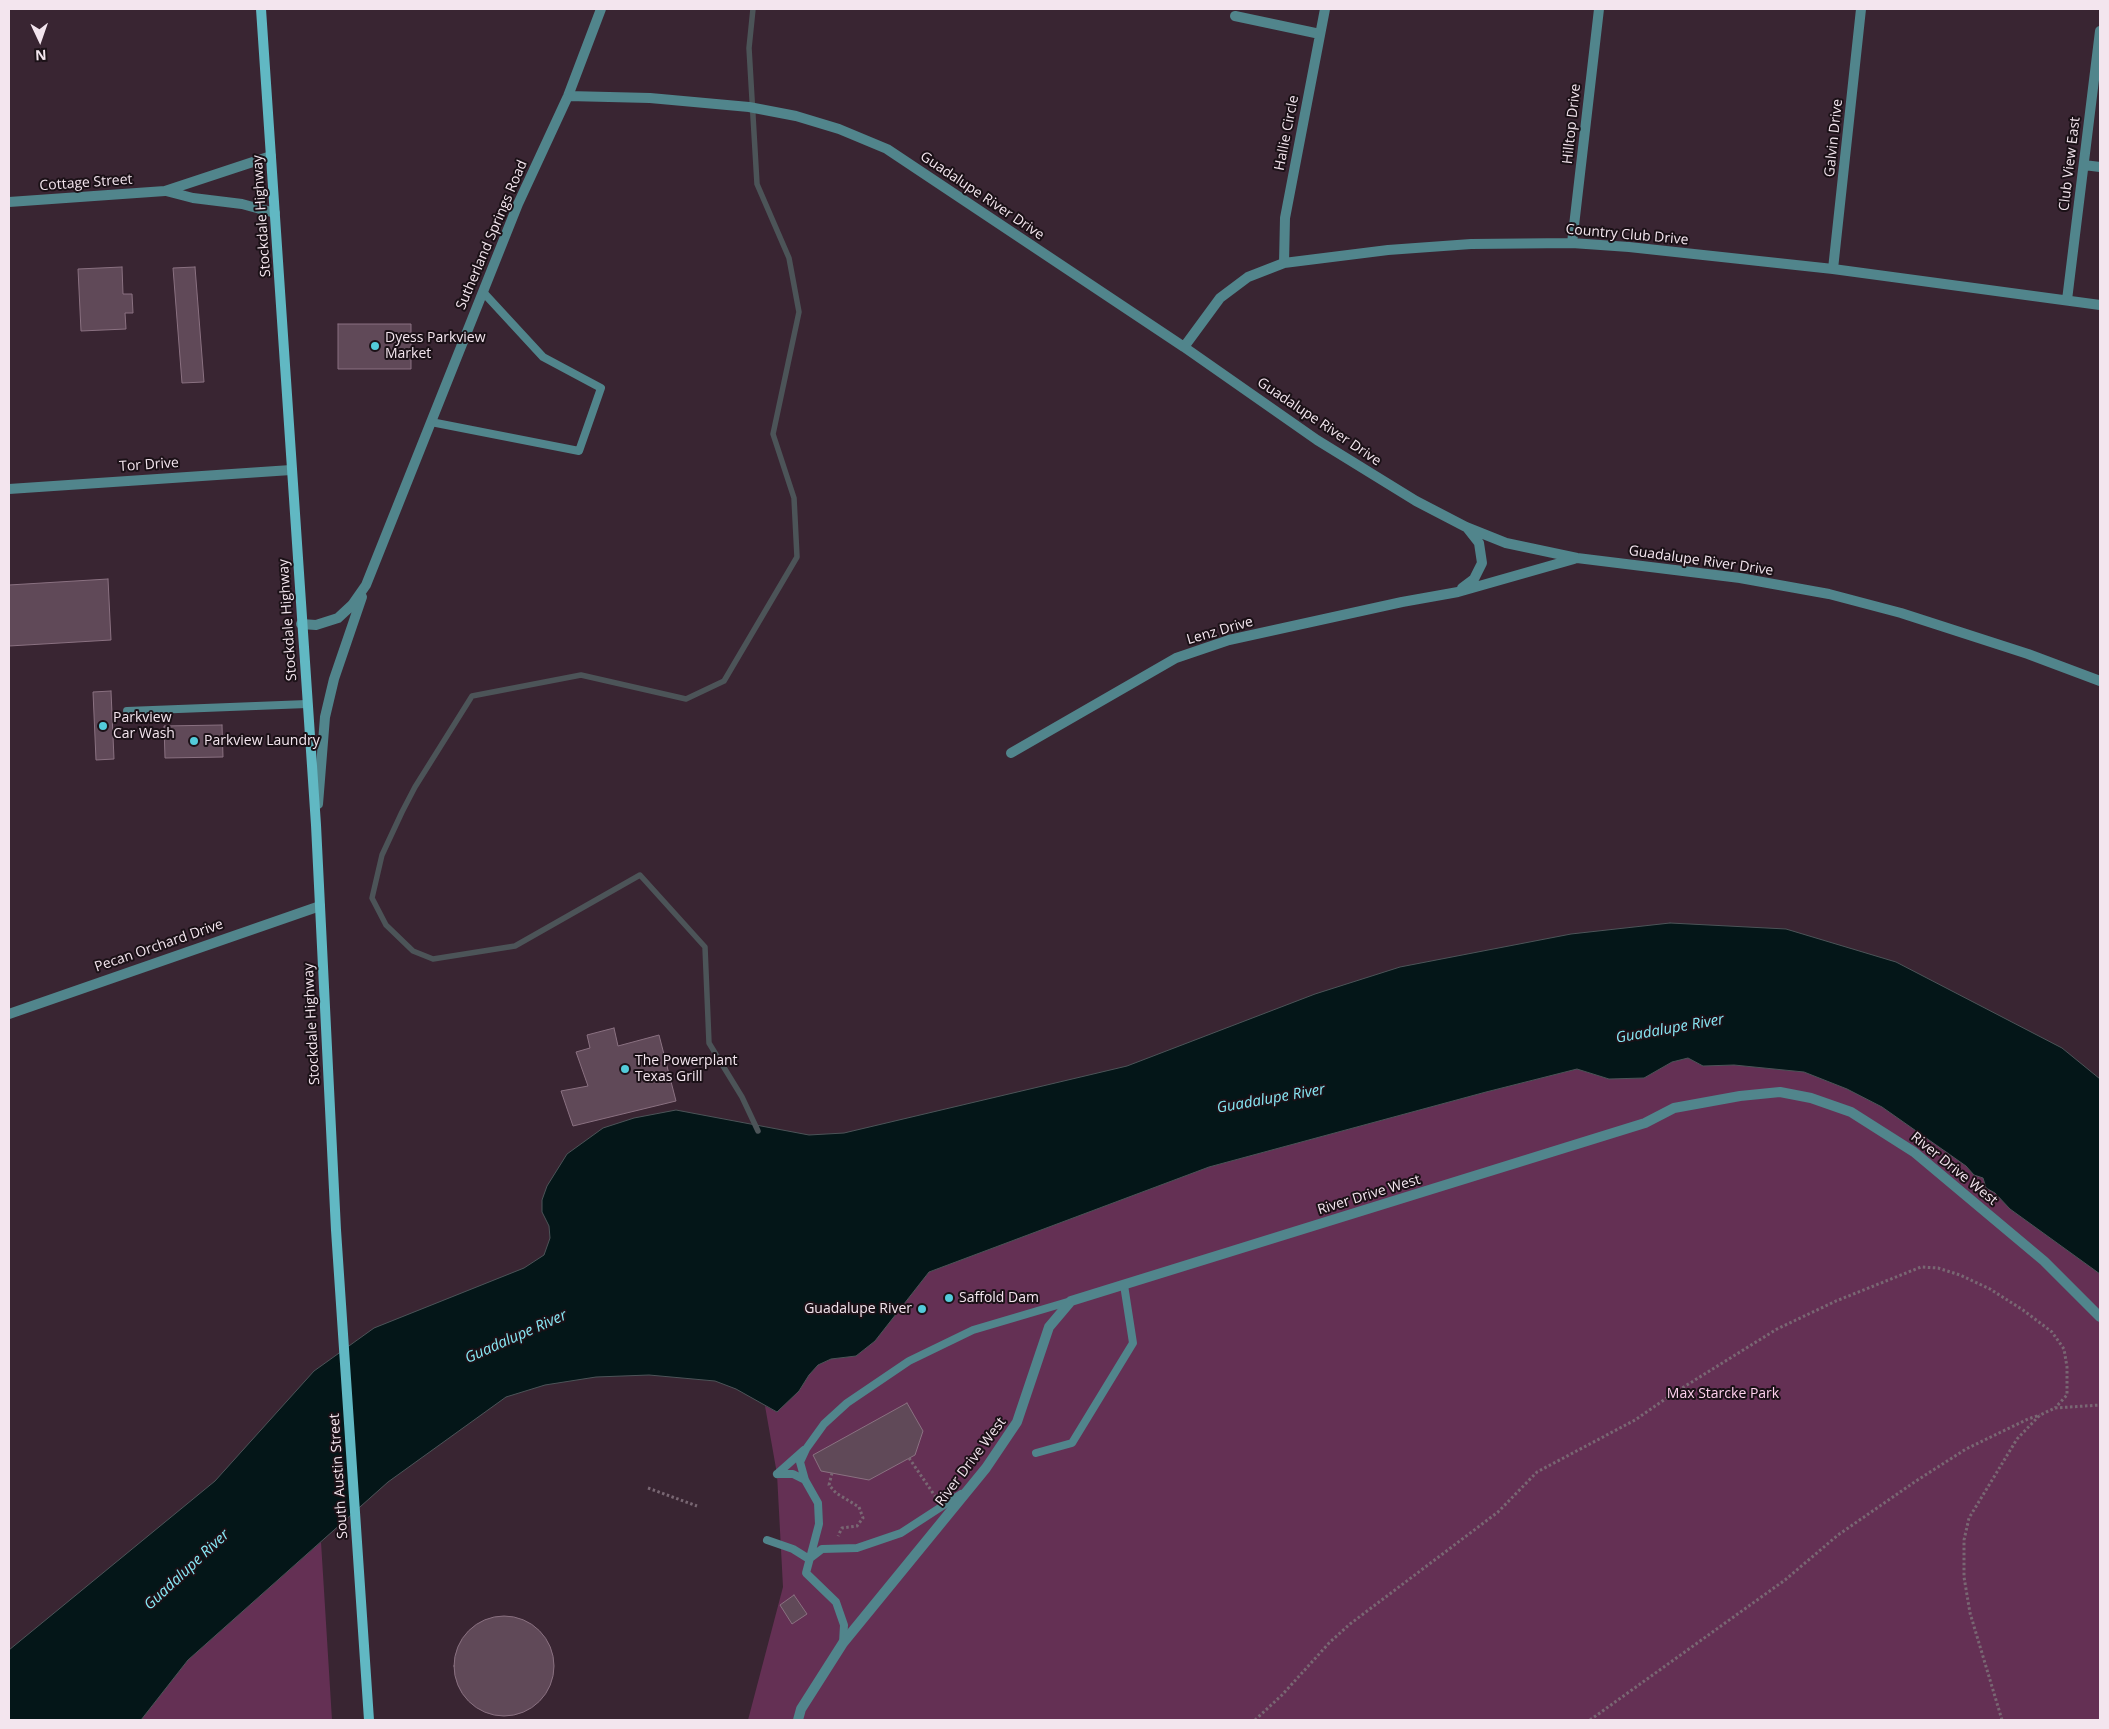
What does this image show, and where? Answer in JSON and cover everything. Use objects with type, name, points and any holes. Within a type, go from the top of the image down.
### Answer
[{"type":"main road","name":"Stockdale Highway","points":[[261,9],[316,825],[336,1230]]},
{"type":"main road","name":"South Austin Street","points":[[336,1230],[368,1720]]},
{"type":"street","name":"Sutherland Springs Road","points":[[316,825],[321,756],[334,678],[366,585],[518,204],[568,96],[601,9]]},
{"type":"street","name":"Hallie Circle","points":[[1284,263],[1285,218],[1325,9]]},
{"type":"street","name":"Hilltop Drive","points":[[1572,243],[1599,9]]},
{"type":"street","name":"Galvin Drive","points":[[1833,269],[1862,9]]},
{"type":"street","points":[[1235,16],[1320,34]]},
{"type":"street","name":"Club View East","points":[[2067,300],[2100,31]]},
{"type":"street","name":"Guadalupe River Drive","points":[[568,96],[650,98],[749,107],[796,116],[839,129],[887,149],[1184,346],[1317,440],[1416,501],[1466,527],[1506,543],[1577,558],[1740,578],[1829,594],[1919,618],[2100,680]]},
{"type":"street","name":"Cottage Street","points":[[9,202],[165,191],[271,156]]},
{"type":"street","points":[[2084,165],[2100,167]]},
{"type":"street","name":"Cottage Street","points":[[165,191],[193,198],[242,204],[275,213]]},
{"type":"street","name":"Country Club Drive","points":[[1184,346],[1220,298],[1248,277],[1284,263],[1388,250],[1471,244],[1572,243],[1628,247],[1833,269],[2100,305]]},
{"type":"street","name":"Tor Drive","points":[[9,489],[291,470]]},
{"type":"street","points":[[1458,592],[1474,579],[1482,563],[1480,543],[1466,527]]},
{"type":"street","name":"Lenz Drive","points":[[1012,753],[1176,658],[1229,640],[1402,602],[1458,592],[1577,558]]},
{"type":"street","name":"Sutherland Springs Road","points":[[301,624],[316,625],[338,618],[352,605],[366,585]]},
{"type":"street","name":"Pecan Orchard Drive","points":[[9,1014],[320,906]]},
{"type":"street","name":"River Drive West","points":[[798,1720],[801,1709],[843,1642],[986,1468],[1017,1422],[1049,1327],[1071,1301],[1645,1123],[1674,1108],[1740,1096],[1780,1092],[1811,1098],[1851,1112],[1914,1152],[2044,1261],[2100,1317]]},
{"type":"lane","points":[[431,422],[579,451],[601,388],[543,357],[483,292]]},
{"type":"lane","points":[[128,711],[307,704]]},
{"type":"lane","points":[[1036,1453],[1072,1443],[1133,1343],[1124,1285]]},
{"type":"lane","points":[[843,1642],[844,1625],[836,1602],[806,1573],[819,1524],[818,1503],[805,1480],[800,1462],[806,1449],[824,1424],[847,1403],[909,1361],[972,1330],[1071,1301]]},
{"type":"lane","points":[[805,1480],[793,1474],[777,1474],[806,1449]]},
{"type":"lane","points":[[809,1559],[822,1549],[857,1548],[901,1533],[969,1489]]},
{"type":"lane","points":[[768,1540],[809,1559]]},
{"type":"path","points":[[1255,1720],[1282,1695],[1330,1642],[1350,1624],[1498,1512],[1537,1472],[1635,1420],[1674,1393],[1777,1329],[1836,1301],[1921,1267],[1938,1268],[1960,1275],[1990,1289],[2023,1310],[2052,1332],[2064,1349],[2067,1367],[2067,1395],[2055,1408]]},
{"type":"path","points":[[1590,1720],[1778,1586],[1838,1535],[1966,1449],[2055,1408],[2100,1405]]},
{"type":"path","points":[[2002,1720],[1970,1613],[1964,1577],[1964,1540],[1969,1518],[1980,1498],[2017,1439],[2040,1415]]},
{"type":"path","points":[[909,1458],[942,1507]]},
{"type":"path","points":[[832,1473],[828,1485],[836,1493],[859,1507],[862,1518],[857,1526],[839,1530],[838,1549]]},
{"type":"path","points":[[648,1488],[697,1506]]},
{"type":"green space","name":"Max Starcke Park","points":[[1688,1058],[1703,1066],[1734,1065],[1804,1072],[1847,1089],[1882,1107],[1966,1166],[1974,1175],[1983,1178],[1986,1188],[1995,1193],[2010,1209],[2100,1274],[2100,1720],[748,1720],[783,1587],[777,1474],[765,1406],[777,1412],[799,1391],[818,1365],[831,1359],[856,1356],[875,1341],[929,1272],[1209,1167],[1577,1069],[1609,1079],[1644,1078],[1672,1062]]},
{"type":"green space","points":[[321,1542],[332,1720],[141,1720],[188,1660]]},
{"type":"water","points":[[1670,923],[1786,929],[1896,962],[2062,1048],[2100,1079],[2100,1274],[2010,1209],[1995,1193],[1986,1188],[1983,1178],[1974,1175],[1966,1166],[1882,1107],[1847,1089],[1804,1072],[1734,1065],[1703,1066],[1688,1058],[1672,1062],[1644,1078],[1609,1079],[1577,1069],[1209,1167],[929,1272],[875,1341],[856,1356],[831,1359],[818,1365],[799,1391],[777,1412],[736,1389],[715,1381],[649,1375],[596,1377],[545,1385],[506,1397],[388,1482],[188,1660],[141,1720],[9,1720],[9,1650],[215,1481],[314,1371],[374,1328],[524,1268],[544,1255],[550,1238],[549,1226],[542,1212],[542,1200],[547,1186],[567,1154],[603,1128],[634,1118],[676,1110],[809,1135],[844,1133],[1127,1066],[1315,994],[1400,967],[1571,934]]},
{"type":"building","points":[[122,267],[123,294],[132,294],[133,313],[125,313],[126,329],[81,331],[78,269]]},
{"type":"building","points":[[195,267],[204,382],[182,383],[173,268]]},
{"type":"building","name":"Dyess Parkview Market","points":[[338,324],[411,324],[411,369],[338,369]]},
{"type":"building","points":[[108,579],[111,640],[9,646],[9,585]]},
{"type":"building","name":"Parkview Car Wash","points":[[111,691],[114,759],[96,760],[93,692]]},
{"type":"building","name":"Parkview Laundry","points":[[222,725],[223,757],[165,758],[164,726]]},
{"type":"building","name":"The Powerplant Texas Grill","points":[[614,1028],[618,1046],[659,1035],[676,1101],[573,1126],[561,1091],[588,1086],[576,1052],[590,1048],[587,1035]]},
{"type":"building","points":[[907,1403],[923,1431],[915,1455],[869,1480],[821,1471],[813,1455]]},
{"type":"building","points":[[794,1595],[807,1614],[792,1624],[780,1605]]},
{"type":"building","points":[[504,1616],[523,1620],[539,1631],[550,1647],[554,1666],[550,1685],[539,1701],[523,1712],[504,1716],[485,1712],[469,1701],[458,1685],[454,1666],[458,1647],[469,1631],[485,1620]]},
{"type":"waterway","points":[[753,9],[749,48],[757,184],[789,258],[799,312],[773,434],[794,498],[797,557],[724,681],[686,699],[581,675],[472,696],[415,787],[402,812],[382,855],[372,898],[386,925],[413,951],[433,959],[515,946],[640,875],[705,947],[709,1043],[742,1097],[758,1131]]},
{"type":"place","name":"Dyess Parkview Market","points":[[375,346]]},
{"type":"place","name":"Parkview Car Wash","points":[[103,726]]},
{"type":"place","name":"Parkview Laundry","points":[[194,741]]},
{"type":"place","name":"The Powerplant Texas Grill","points":[[625,1069]]},
{"type":"place","name":"Saffold Dam","points":[[949,1298]]},
{"type":"place","name":"Guadalupe River","points":[[922,1309]]}]
